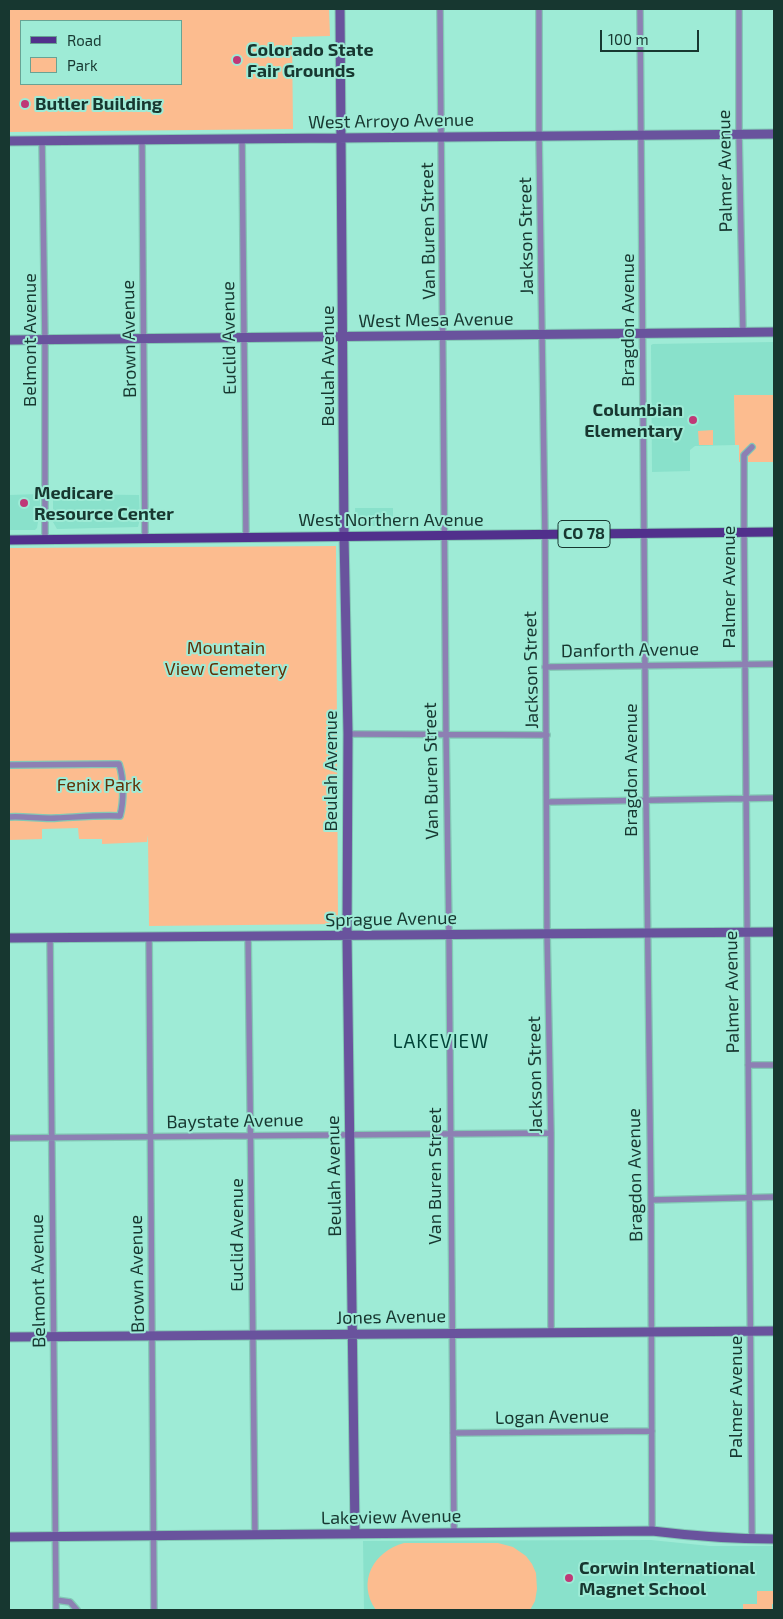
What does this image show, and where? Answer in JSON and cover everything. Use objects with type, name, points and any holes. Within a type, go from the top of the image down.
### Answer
[{"type":"main road","name":"West Northern Avenue","points":[[9,540],[774,532]]},
{"type":"street","name":"Beulah Avenue","points":[[340,9],[344,337],[344,536],[348,734],[347,935],[355,1534]]},
{"type":"street","name":"Van Buren Street","points":[[440,9],[454,1533]]},
{"type":"street","name":"Jackson Street","points":[[539,9],[548,802],[547,933],[551,1133],[551,1332]]},
{"type":"street","name":"Bragdon Avenue","points":[[640,9],[647,933],[651,1200],[652,1531]]},
{"type":"street","name":"Palmer Avenue","points":[[739,9],[739,134],[743,333]]},
{"type":"street","name":"West Arroyo Avenue","points":[[9,141],[774,134]]},
{"type":"street","name":"Euclid Avenue","points":[[242,139],[246,537]]},
{"type":"street","name":"Brown Avenue","points":[[142,140],[146,538]]},
{"type":"street","name":"Belmont Avenue","points":[[42,141],[45,340],[45,540]]},
{"type":"street","name":"West Mesa Avenue","points":[[9,340],[774,332]]},
{"type":"street","name":"Palmer Avenue","points":[[752,447],[744,455],[744,664],[752,1539]]},
{"type":"street","name":"Danforth Avenue","points":[[546,667],[774,664]]},
{"type":"street","points":[[348,734],[547,735]]},
{"type":"street","points":[[9,765],[120,764],[122,808],[120,816],[9,817]]},
{"type":"street","points":[[548,802],[774,798]]},
{"type":"street","name":"Sprague Avenue","points":[[9,938],[774,932]]},
{"type":"street","name":"Euclid Avenue","points":[[248,935],[252,1135],[255,1535]]},
{"type":"street","name":"Brown Avenue","points":[[149,937],[154,1610]]},
{"type":"street","name":"Belmont Avenue","points":[[50,938],[56,1610]]},
{"type":"street","points":[[748,1065],[774,1065]]},
{"type":"street","name":"Baystate Avenue","points":[[9,1138],[551,1133]]},
{"type":"street","points":[[651,1200],[774,1196]]},
{"type":"street","name":"Jones Avenue","points":[[9,1337],[774,1330]]},
{"type":"street","name":"Logan Avenue","points":[[454,1433],[652,1431]]},
{"type":"street","name":"Lakeview Avenue","points":[[9,1537],[652,1531],[694,1536],[774,1539]]},
{"type":"street","points":[[56,1600],[70,1602],[77,1610]]},
{"type":"shaded area","name":"Columbian Elementary","points":[[774,342],[774,395],[734,395],[735,445],[695,446],[690,450],[690,471],[652,472],[651,345]]},
{"type":"shaded area","points":[[40,494],[40,521],[37,528],[35,530],[9,530],[9,495]]},
{"type":"shaded area","points":[[53,494],[139,495],[140,519],[138,527],[57,529],[53,522]]},
{"type":"shaded area","points":[[355,508],[393,508],[393,526],[356,526]]},
{"type":"shaded area","name":"Corwin International Magnet School","points":[[651,1540],[710,1546],[774,1546],[774,1610],[364,1610],[363,1541]]},
{"type":"green space","name":"Colorado State Fair Grounds","points":[[9,9],[329,9],[330,36],[292,37],[293,129],[9,132]]},
{"type":"green space","points":[[734,395],[774,395],[774,462],[739,462],[739,445],[735,445]]},
{"type":"green space","points":[[713,430],[713,445],[699,445],[698,431]]},
{"type":"green space","name":"Mountain View Cemetery","points":[[336,546],[338,924],[149,926],[148,835],[147,842],[102,844],[102,839],[79,839],[78,828],[42,829],[42,839],[9,840],[9,548]]},
{"type":"green space","points":[[404,1543],[498,1543],[513,1547],[526,1556],[536,1573],[537,1589],[535,1601],[530,1610],[376,1610],[370,1599],[368,1589],[371,1569],[384,1553]]},
{"type":"green space","points":[[757,1591],[774,1591],[772,1610],[743,1610],[743,1604],[757,1604]]},
{"type":"place","name":"Colorado State Fair Grounds","points":[[237,60]]},
{"type":"place","name":"Butler Building","points":[[25,104]]},
{"type":"place","name":"Columbian Elementary","points":[[693,420]]},
{"type":"place","name":"Medicare Resource Center","points":[[24,503]]},
{"type":"place","name":"Corwin International Magnet School","points":[[569,1578]]},
{"type":"district","name":"LAKEVIEW","points":[[441,1042]]},
{"type":"park label","name":"Fenix Park","points":[[99,785]]}]
